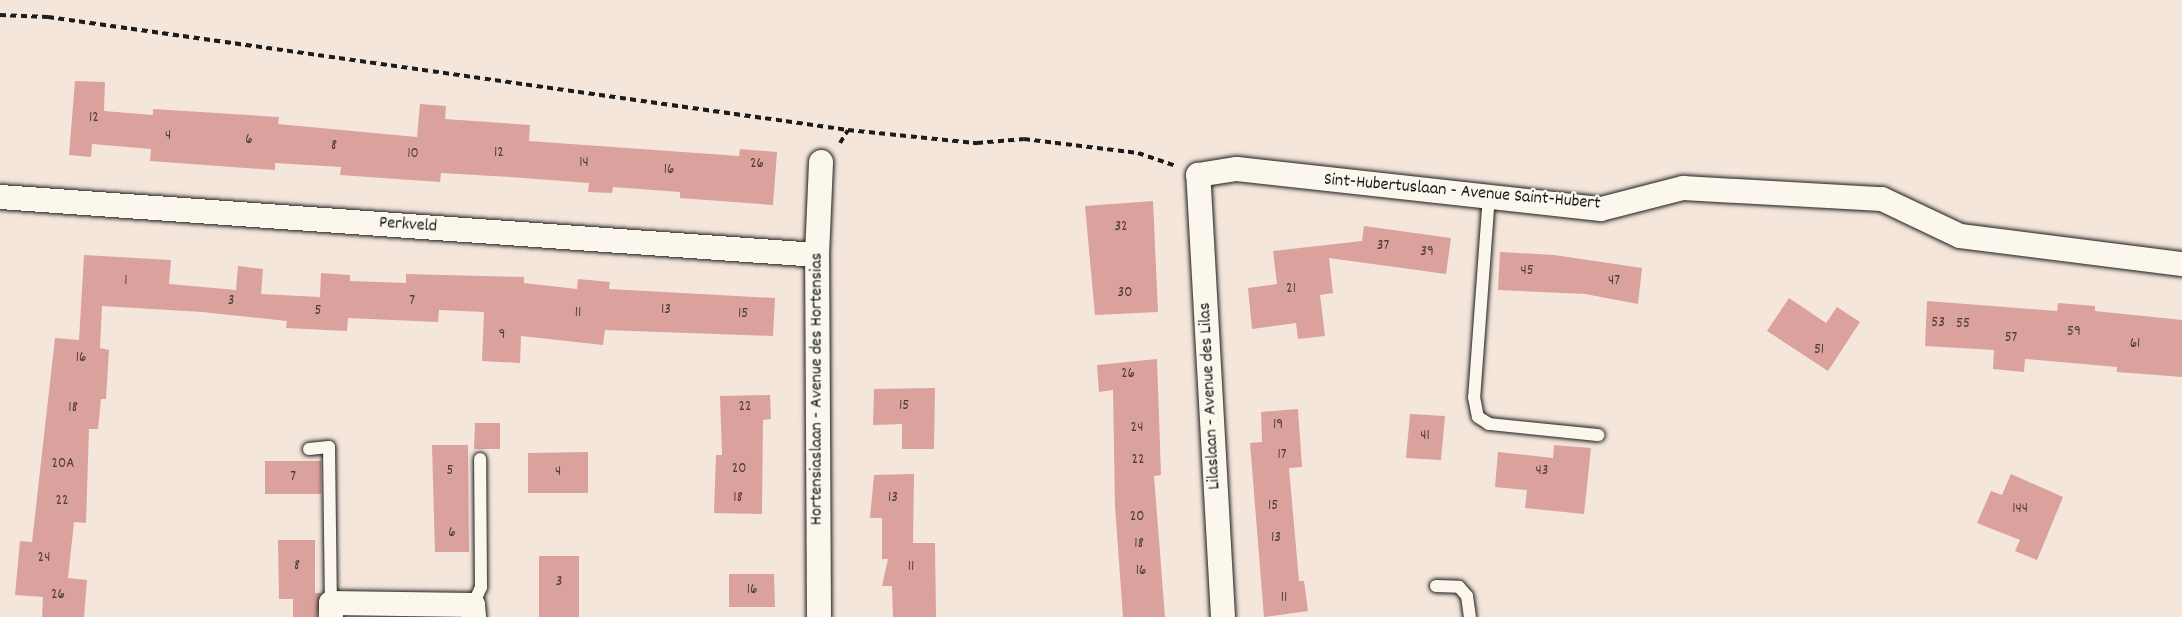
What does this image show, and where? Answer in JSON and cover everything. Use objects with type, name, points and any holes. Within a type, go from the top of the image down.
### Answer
[{"type":"street","name":"Hortensiaslaan - Avenue des Hortensias","points":[[819,617],[817,255],[821,162]]},
{"type":"street","name":"Sint-Hubertuslaan - Avenue Saint-Hubert","points":[[1198,175],[1237,169],[1365,186],[1488,195],[1601,209],[1683,188],[1882,199],[1960,236],[2182,264]]},
{"type":"street","name":"Lilaslaan - Avenue des Lilas","points":[[1198,175],[1223,617]]},
{"type":"street","name":"Perkveld","points":[[0,197],[817,255]]},
{"type":"street","points":[[331,610],[473,611]]},
{"type":"lane","points":[[1488,195],[1474,397],[1478,417],[1489,424],[1598,435]]},
{"type":"lane","points":[[309,449],[329,447],[331,610]]},
{"type":"lane","points":[[473,611],[481,588],[480,459]]},
{"type":"lane","points":[[1436,586],[1459,587],[1467,596],[1470,617]]},
{"type":"path","points":[[0,15],[48,17],[848,130],[977,143],[1024,139],[1138,153],[1198,175]]},
{"type":"path","points":[[821,162],[832,156],[848,130]]},
{"type":"building","points":[[75,81],[105,82],[104,111],[153,115],[153,109],[279,117],[278,124],[417,137],[420,104],[446,106],[445,119],[530,125],[529,141],[739,156],[740,149],[777,152],[773,205],[680,198],[680,192],[613,187],[612,193],[588,192],[589,183],[510,177],[441,173],[440,182],[340,175],[341,167],[275,163],[275,170],[150,161],[151,149],[92,144],[91,157],[69,155]]},
{"type":"building","points":[[1153,201],[1158,312],[1095,315],[1085,206]]},
{"type":"building","points":[[1364,226],[1451,238],[1446,274],[1329,258],[1333,293],[1320,295],[1325,336],[1298,339],[1296,323],[1252,329],[1248,288],[1277,284],[1273,251],[1362,241]]},
{"type":"building","points":[[1500,252],[1554,255],[1642,268],[1638,304],[1585,294],[1498,290]]},
{"type":"building","points":[[84,255],[171,260],[169,284],[236,290],[238,266],[263,269],[261,294],[320,297],[321,273],[350,275],[350,281],[406,283],[406,274],[524,277],[524,283],[577,289],[578,279],[610,282],[609,289],[775,298],[773,336],[605,330],[603,345],[521,336],[520,363],[482,361],[484,312],[439,310],[438,322],[348,318],[347,331],[286,328],[287,321],[202,312],[102,306],[100,348],[109,350],[106,399],[101,399],[98,429],[89,429],[86,523],[74,522],[68,578],[87,580],[84,617],[42,617],[43,597],[15,595],[20,541],[32,542],[55,338],[79,340]]},
{"type":"building","points":[[1789,298],[1826,323],[1837,307],[1860,322],[1828,371],[1767,331]]},
{"type":"building","points":[[1927,301],[2057,311],[2058,303],[2095,306],[2095,311],[2182,320],[2182,377],[2117,372],[2117,367],[2025,359],[2024,372],[1993,369],[1994,350],[1925,346]]},
{"type":"building","points":[[1157,359],[1161,475],[1154,476],[1165,617],[1123,617],[1115,506],[1113,390],[1099,392],[1097,365]]},
{"type":"building","points":[[935,388],[934,449],[902,449],[902,424],[873,425],[874,389]]},
{"type":"building","points":[[770,395],[771,419],[763,420],[762,514],[714,513],[716,455],[722,455],[720,396]]},
{"type":"building","points":[[1298,409],[1302,467],[1289,468],[1299,581],[1304,581],[1308,611],[1264,617],[1250,443],[1262,442],[1261,412]]},
{"type":"building","points":[[1410,414],[1445,416],[1441,460],[1406,458]]},
{"type":"building","points":[[475,423],[500,423],[500,449],[474,449]]},
{"type":"building","points":[[432,445],[468,445],[469,552],[435,552]]},
{"type":"building","points":[[1554,445],[1591,448],[1584,514],[1525,508],[1527,490],[1495,487],[1498,452],[1553,458]]},
{"type":"building","points":[[588,452],[588,493],[528,493],[528,453]]},
{"type":"building","points":[[265,461],[321,461],[321,494],[265,494]]},
{"type":"building","points":[[914,474],[913,543],[935,543],[936,617],[893,617],[892,586],[882,586],[888,559],[882,559],[882,518],[870,518],[874,475]]},
{"type":"building","points":[[2011,474],[2063,497],[2037,560],[2015,551],[2020,540],[1977,523],[1991,491],[2002,495]]},
{"type":"building","points":[[278,540],[315,540],[315,593],[321,593],[317,617],[293,617],[293,599],[279,599]]},
{"type":"building","points":[[539,556],[579,556],[579,617],[539,617]]},
{"type":"building","points":[[729,574],[774,574],[775,607],[729,607]]}]
